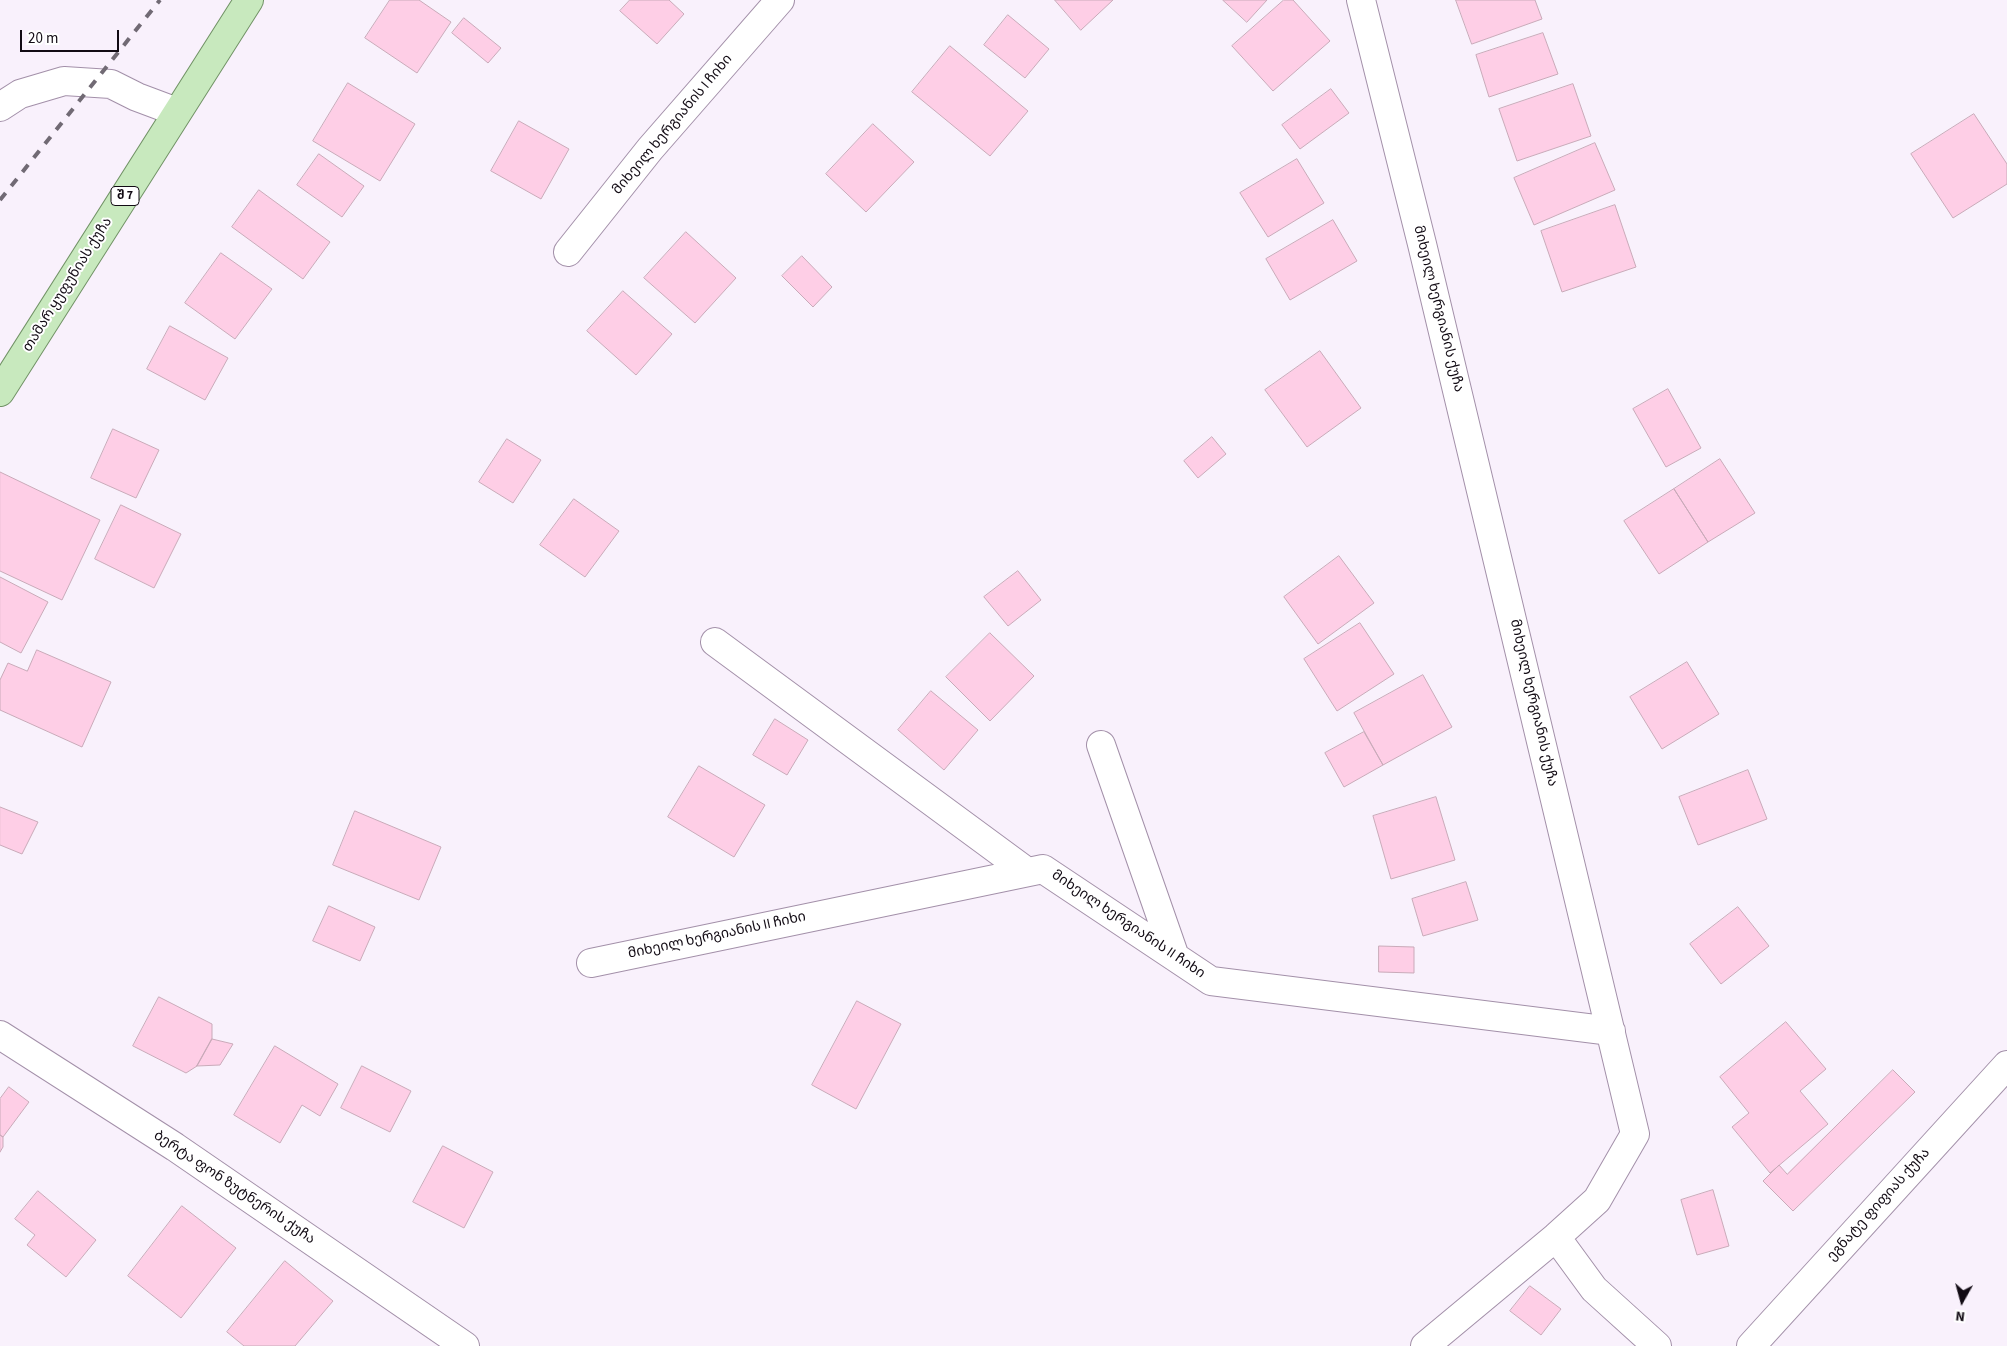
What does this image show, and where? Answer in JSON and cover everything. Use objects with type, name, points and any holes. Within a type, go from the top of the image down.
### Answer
[{"type":"main road","name":"თამარ ყუფუნიას ქუჩა","points":[[0,392],[249,0]]},
{"type":"street","name":"მიხეილ ხერგიანის I ჩიხი","points":[[568,252],[650,149],[780,0]]},
{"type":"street","name":"მიხეილ ხერგიანის ქუჩა","points":[[1361,0],[1427,263],[1634,1134],[1597,1200],[1556,1237],[1425,1346]]},
{"type":"street","points":[[0,107],[20,94],[64,81],[111,84],[137,97],[177,112]]},
{"type":"street","points":[[715,642],[1026,871]]},
{"type":"street","points":[[1101,745],[1175,957]]},
{"type":"street","name":"მიხეილ ხერგიანის II ჩიხი","points":[[592,963],[1026,871],[1043,869],[1211,981],[1611,1031]]},
{"type":"street","name":"ბერტა ფონ ზუტნერის ქუჩა","points":[[0,1035],[175,1147],[465,1346]]},
{"type":"street","name":"ეგნატე ფიფიას ქუჩა","points":[[1751,1346],[2007,1065]]},
{"type":"street","points":[[1556,1237],[1594,1289],[1656,1346]]},
{"type":"building","points":[[390,0],[419,0],[451,22],[417,73],[365,38]]},
{"type":"building","points":[[630,0],[669,0],[684,14],[657,44],[620,11]]},
{"type":"building","points":[[1055,0],[1113,0],[1081,30]]},
{"type":"building","points":[[1223,0],[1267,0],[1247,22]]},
{"type":"building","points":[[1284,0],[1293,0],[1330,41],[1273,91],[1232,46]]},
{"type":"building","points":[[1456,0],[1535,0],[1542,19],[1472,44]]},
{"type":"building","points":[[1008,15],[1049,49],[1025,78],[984,45]]},
{"type":"building","points":[[464,18],[501,48],[488,63],[452,33]]},
{"type":"building","points":[[1543,33],[1558,74],[1489,97],[1476,55]]},
{"type":"building","points":[[950,46],[1028,111],[990,156],[912,92]]},
{"type":"building","points":[[348,83],[415,124],[380,181],[313,141]]},
{"type":"building","points":[[1573,84],[1591,136],[1517,161],[1499,109]]},
{"type":"building","points":[[1331,89],[1349,113],[1300,149],[1282,125]]},
{"type":"building","points":[[1974,114],[2007,164],[2007,184],[1953,218],[1911,154]]},
{"type":"building","points":[[519,121],[569,149],[541,199],[491,171]]},
{"type":"building","points":[[873,124],[914,162],[866,212],[826,174]]},
{"type":"building","points":[[1595,143],[1615,190],[1534,225],[1514,178]]},
{"type":"building","points":[[319,154],[364,186],[342,217],[297,185]]},
{"type":"building","points":[[1297,159],[1324,203],[1268,237],[1240,193]]},
{"type":"building","points":[[259,190],[330,242],[303,279],[232,227]]},
{"type":"building","points":[[1615,205],[1636,267],[1562,292],[1541,231]]},
{"type":"building","points":[[1333,220],[1357,261],[1290,300],[1266,259]]},
{"type":"building","points":[[686,232],[736,278],[695,323],[644,278]]},
{"type":"building","points":[[221,253],[272,289],[235,339],[185,303]]},
{"type":"building","points":[[802,256],[832,287],[813,307],[782,276]]},
{"type":"building","points":[[623,291],[672,334],[636,375],[587,331]]},
{"type":"building","points":[[170,326],[228,358],[205,400],[147,369]]},
{"type":"building","points":[[1320,351],[1361,408],[1307,447],[1265,390]]},
{"type":"building","points":[[1668,389],[1701,448],[1666,467],[1633,409]]},
{"type":"building","points":[[113,429],[159,450],[136,498],[91,478]]},
{"type":"building","points":[[1212,437],[1226,454],[1198,478],[1184,461]]},
{"type":"building","points":[[507,439],[541,460],[513,503],[479,482]]},
{"type":"building","points":[[1720,459],[1755,513],[1708,542],[1674,489]]},
{"type":"building","points":[[0,472],[100,520],[62,600],[0,571]]},
{"type":"building","points":[[1674,489],[1708,542],[1659,574],[1624,521]]},
{"type":"building","points":[[574,499],[619,531],[585,577],[540,545]]},
{"type":"building","points":[[121,505],[181,534],[154,588],[95,559]]},
{"type":"building","points":[[1339,556],[1374,603],[1318,644],[1284,597]]},
{"type":"building","points":[[1018,571],[1041,600],[1008,626],[984,597]]},
{"type":"building","points":[[0,577],[48,602],[21,653],[0,642]]},
{"type":"building","points":[[1360,623],[1394,674],[1337,711],[1304,659]]},
{"type":"building","points":[[990,633],[1034,676],[990,721],[946,677]]},
{"type":"building","points":[[37,650],[111,682],[82,747],[0,710],[0,680],[8,663],[27,671]]},
{"type":"building","points":[[1687,662],[1719,714],[1662,749],[1630,697]]},
{"type":"building","points":[[1423,675],[1452,727],[1383,765],[1354,713]]},
{"type":"building","points":[[931,691],[978,730],[944,770],[898,730]]},
{"type":"building","points":[[775,719],[808,740],[787,775],[753,755]]},
{"type":"building","points":[[1364,732],[1383,765],[1344,787],[1325,753]]},
{"type":"building","points":[[699,766],[765,805],[734,857],[668,817]]},
{"type":"building","points":[[1748,770],[1767,819],[1698,845],[1679,797]]},
{"type":"building","points":[[1436,797],[1455,860],[1391,879],[1373,816]]},
{"type":"building","points":[[0,807],[38,822],[22,854],[0,845]]},
{"type":"building","points":[[355,811],[441,847],[419,900],[333,865]]},
{"type":"building","points":[[1466,882],[1478,920],[1423,936],[1412,899]]},
{"type":"building","points":[[329,906],[375,927],[360,961],[313,941]]},
{"type":"building","points":[[1738,907],[1769,946],[1721,984],[1690,944]]},
{"type":"building","points":[[1379,946],[1414,947],[1414,973],[1379,972]]},
{"type":"building","points":[[159,997],[212,1024],[212,1039],[197,1066],[186,1073],[133,1046]]},
{"type":"building","points":[[857,1001],[901,1024],[856,1109],[812,1085]]},
{"type":"building","points":[[1786,1022],[1826,1069],[1800,1091],[1828,1124],[1770,1173],[1732,1127],[1749,1113],[1720,1077]]},
{"type":"building","points":[[212,1039],[233,1044],[220,1065],[197,1066]]},
{"type":"building","points":[[275,1046],[338,1084],[320,1116],[302,1105],[280,1143],[234,1115]]},
{"type":"building","points":[[362,1066],[411,1091],[390,1132],[341,1108]]},
{"type":"building","points":[[1893,1070],[1915,1092],[1793,1211],[1763,1181],[1779,1165],[1787,1174]]},
{"type":"building","points":[[9,1087],[29,1102],[3,1137],[0,1135],[0,1099]]},
{"type":"building","points":[[0,1135],[3,1137],[3,1147],[0,1152]]},
{"type":"building","points":[[443,1146],[493,1172],[464,1228],[413,1202]]},
{"type":"building","points":[[1713,1190],[1729,1246],[1697,1255],[1681,1200]]},
{"type":"building","points":[[38,1191],[96,1240],[66,1277],[27,1245],[35,1235],[15,1219]]},
{"type":"building","points":[[182,1206],[236,1248],[181,1318],[128,1276]]},
{"type":"building","points":[[285,1261],[333,1301],[295,1346],[244,1346],[227,1332]]},
{"type":"building","points":[[1530,1286],[1561,1309],[1541,1335],[1510,1311]]},
{"type":"railway","points":[[0,200],[160,0]]}]
